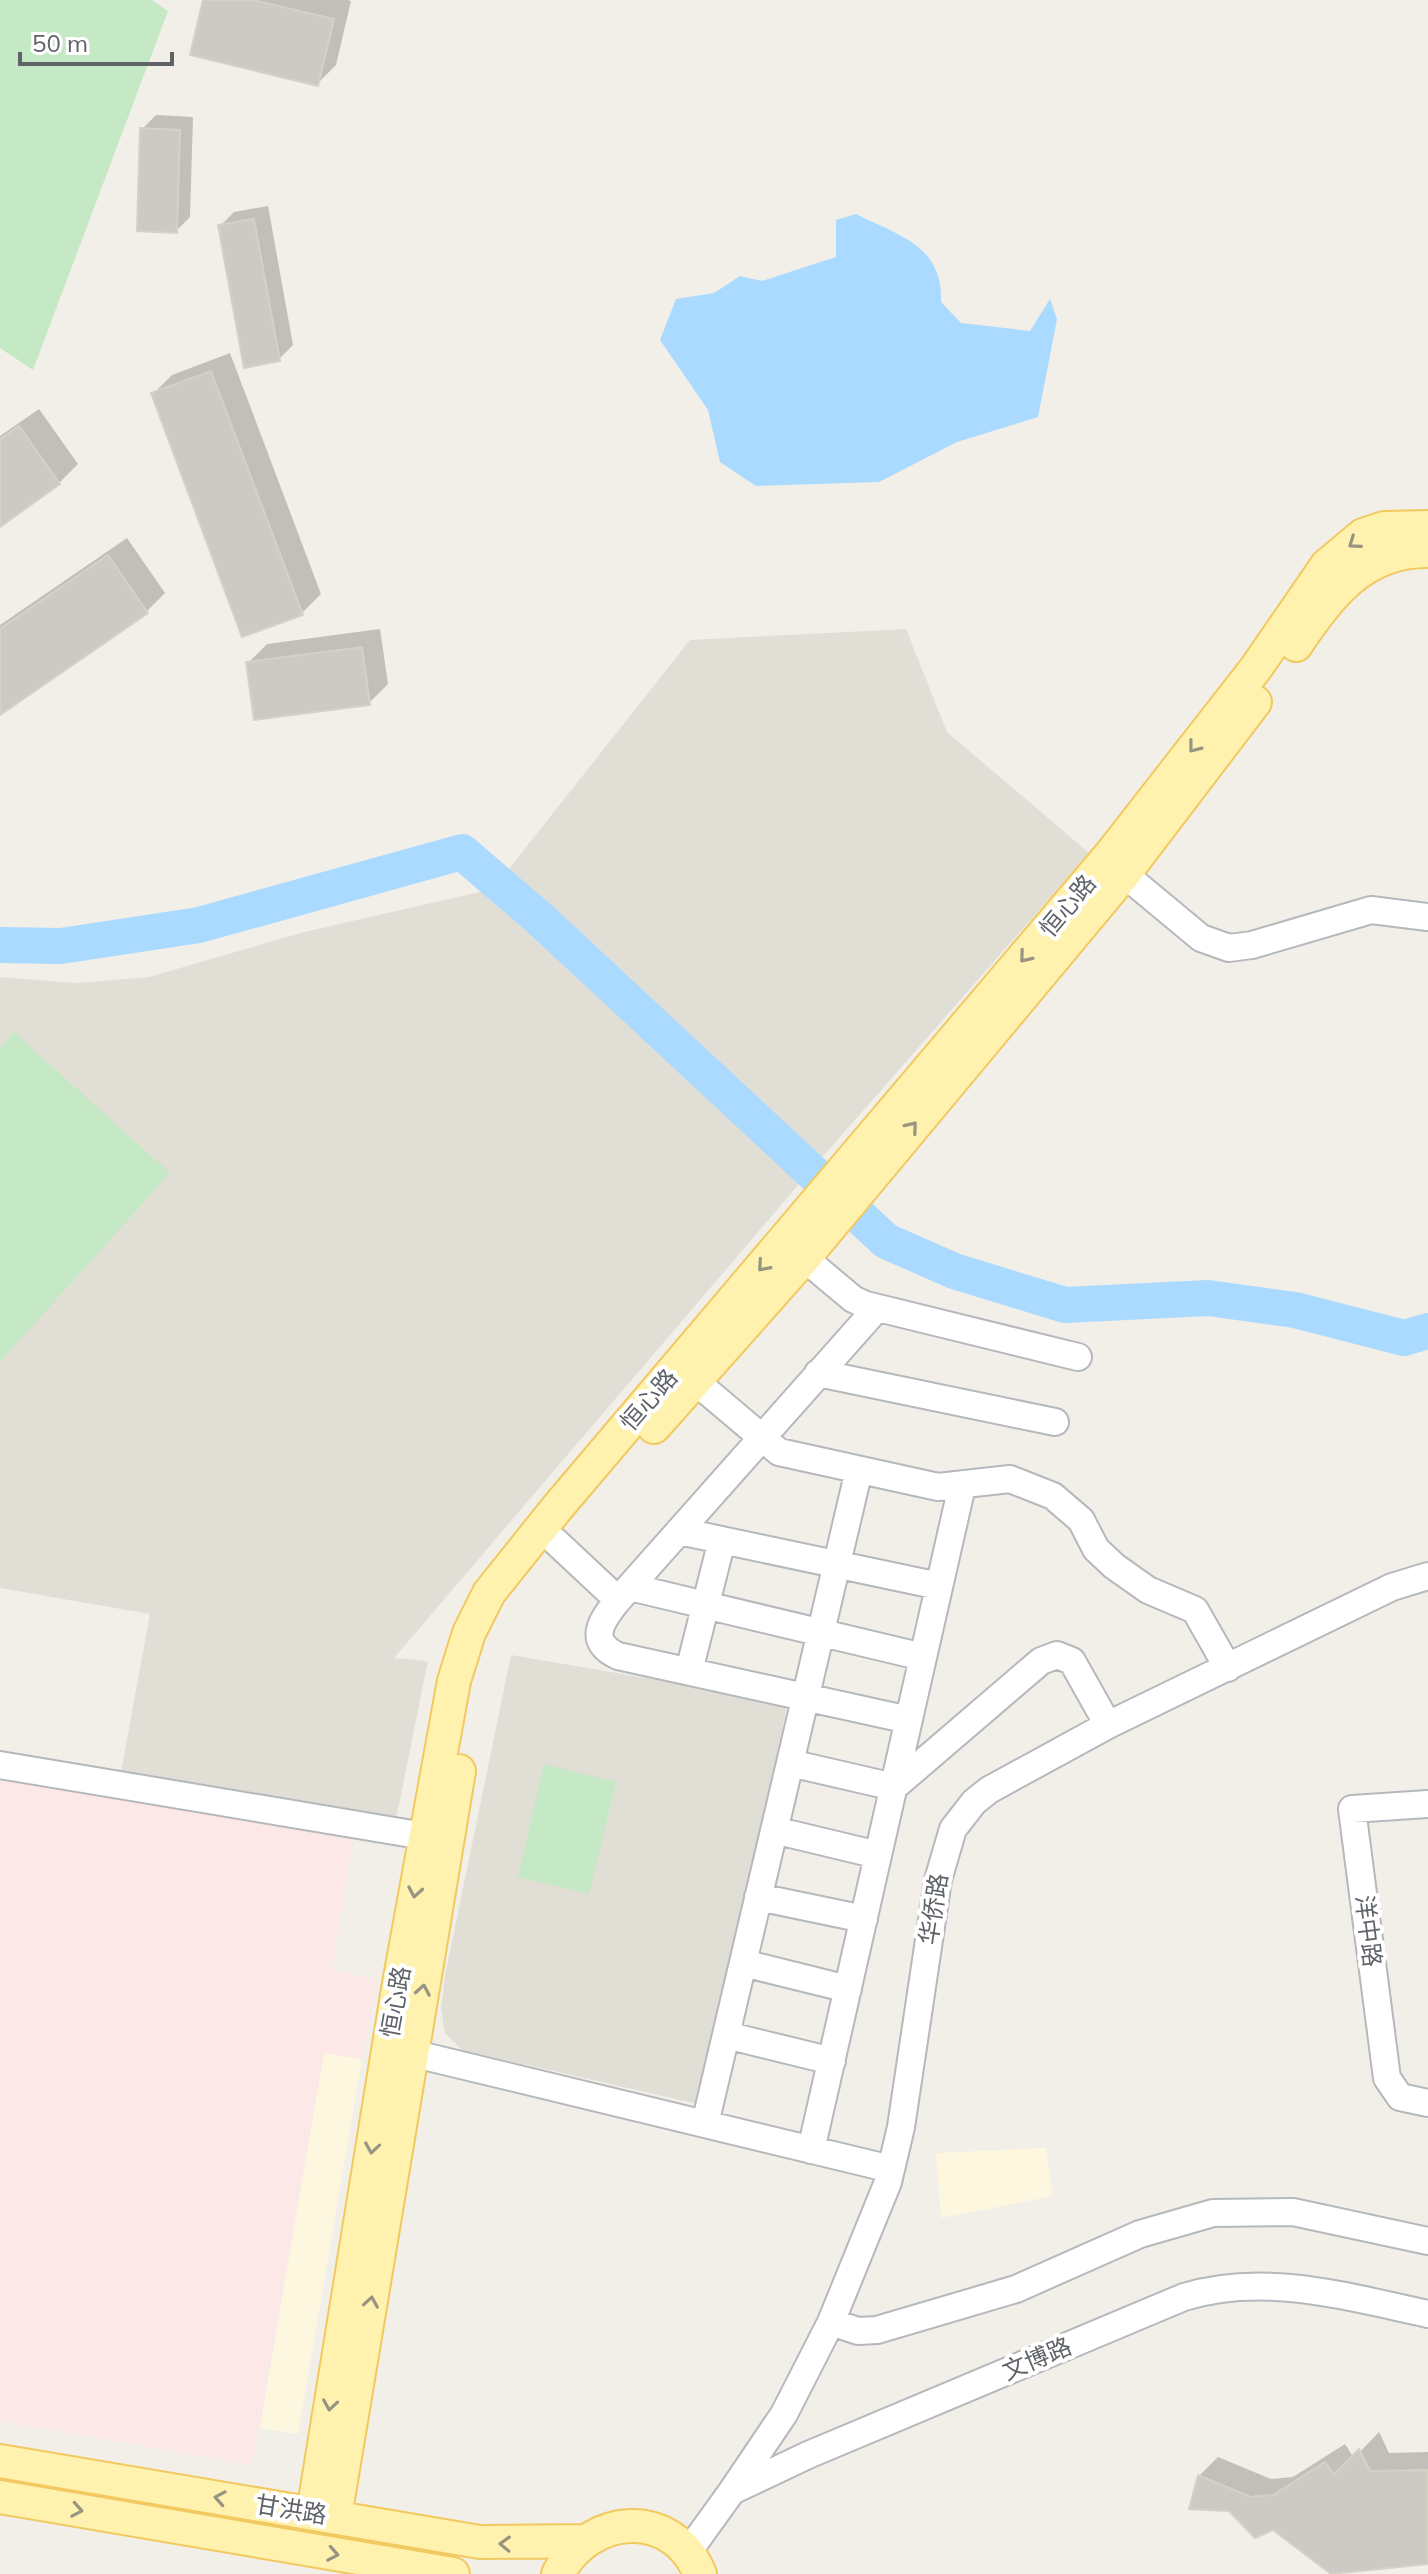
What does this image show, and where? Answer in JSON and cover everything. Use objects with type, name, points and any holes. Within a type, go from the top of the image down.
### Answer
[{"type":"main road","name":"恒心路","points":[[853,1180],[1256,668],[1327,565],[1363,535],[1384,528],[1428,527]]},
{"type":"main road","name":"恒心路","points":[[324,2515],[411,2053],[457,1670],[469,1633],[489,1593],[557,1508],[823,1215],[1124,874],[1229,740],[1339,588],[1356,572],[1381,558],[1405,551],[1428,551]]},
{"type":"main road","name":"恒心路","points":[[324,2515],[437,1838],[488,1634],[506,1603],[555,1541],[804,1258],[823,1215]]},
{"type":"main road","name":"甘洪路","points":[[0,2461],[480,2542],[583,2541]]},
{"type":"main road","name":"甘洪路","points":[[0,2497],[453,2574]]},
{"type":"main road","points":[[558,2574],[568,2556],[583,2541],[603,2530],[626,2525],[649,2528],[670,2537],[694,2563]]},
{"type":"street","points":[[1124,874],[1201,938],[1229,948],[1252,945],[1371,910],[1428,917]]},
{"type":"street","points":[[804,1258],[853,1299],[877,1308],[1078,1357]]},
{"type":"street","points":[[877,1308],[624,1593],[598,1629],[602,1645],[618,1656],[909,1720]]},
{"type":"street","points":[[818,1373],[1055,1422]]},
{"type":"street","points":[[695,1381],[779,1452],[938,1487],[1010,1479],[1053,1496],[1081,1520],[1096,1549],[1114,1566],[1157,1595],[1195,1610],[1228,1668]]},
{"type":"street","points":[[705,2124],[859,1470]]},
{"type":"street","points":[[811,2150],[962,1486]]},
{"type":"street","points":[[679,1531],[939,1586]]},
{"type":"street","points":[[689,1671],[722,1540]]},
{"type":"street","points":[[555,1541],[624,1593],[706,1605],[923,1657]]},
{"type":"street","name":"华侨路","points":[[732,2491],[784,2414],[831,2322],[873,2225],[891,2169],[938,1880],[953,1829],[974,1802],[989,1790],[1108,1725],[1392,1587],[1428,1576]]},
{"type":"street","points":[[894,1787],[1049,1656],[1057,1655],[1072,1661],[1108,1725]]},
{"type":"street","points":[[790,1763],[894,1787]]},
{"type":"street","points":[[0,1765],[437,1838]]},
{"type":"street","name":"洋中路","points":[[1428,1804],[1352,1809],[1387,2078],[1400,2097],[1428,2103]]},
{"type":"street","points":[[774,1830],[878,1855]]},
{"type":"street","points":[[758,1897],[864,1919]]},
{"type":"street","points":[[743,1963],[848,1989]]},
{"type":"street","points":[[726,2035],[832,2061]]},
{"type":"street","points":[[411,2053],[891,2169]]},
{"type":"street","points":[[831,2322],[858,2331],[884,2327],[1016,2289],[1140,2234],[1213,2213],[1293,2212],[1428,2241]]},
{"type":"street","name":"文博路","points":[[694,2563],[732,2491],[808,2455],[1200,2292],[1273,2286],[1323,2292],[1428,2314]]},
{"type":"shaded area","points":[[906,629],[947,732],[1089,853],[811,1170],[394,1658],[428,1661],[395,1824],[121,1772],[150,1614],[0,1588],[0,977],[77,983],[149,977],[304,932],[493,889],[690,640]]},
{"type":"shaded area","points":[[511,1655],[788,1702],[702,2105],[462,2050],[445,2033],[441,2008],[445,1976]]},
{"type":"shaded area","points":[[0,1777],[353,1839],[332,1970],[378,1980],[362,2059],[324,2053],[252,2465],[0,2421]]},
{"type":"shaded area","points":[[324,2052],[362,2059],[298,2434],[260,2428]]},
{"type":"shaded area","points":[[1046,2148],[1053,2196],[941,2218],[936,2153]]},
{"type":"green space","points":[[0,0],[152,0],[168,11],[33,370],[0,348]]},
{"type":"green space","points":[[14,1032],[170,1173],[0,1362],[0,1048]]},
{"type":"green space","points":[[544,1764],[616,1782],[589,1894],[518,1877]]},
{"type":"water","points":[[856,214],[902,236],[926,255],[935,267],[941,302],[961,323],[1030,331],[1050,299],[1057,319],[1038,417],[957,442],[879,482],[756,486],[720,462],[708,410],[660,340],[676,299],[714,293],[740,276],[762,281],[836,257],[836,220]]},
{"type":"building","points":[[203,0],[253,0],[334,19],[318,86],[190,55]]},
{"type":"building","points":[[140,128],[180,130],[177,233],[137,231]]},
{"type":"building","points":[[254,219],[280,361],[244,368],[218,225]]},
{"type":"building","points":[[211,371],[303,615],[242,637],[151,393]]},
{"type":"building","points":[[19,426],[60,484],[0,527],[0,439]]},
{"type":"building","points":[[108,555],[148,613],[0,715],[0,629]]},
{"type":"building","points":[[362,647],[370,705],[254,720],[246,662]]},
{"type":"building","points":[[1359,2449],[1370,2471],[1428,2470],[1428,2564],[1331,2574],[1273,2530],[1255,2538],[1229,2511],[1189,2509],[1198,2475],[1251,2497],[1273,2495],[1325,2462],[1334,2474]]},
{"type":"waterway","points":[[0,945],[61,946],[199,925],[462,852],[539,918],[886,1241],[954,1271],[1065,1305],[1208,1298],[1295,1310],[1404,1338],[1428,1331]]}]
